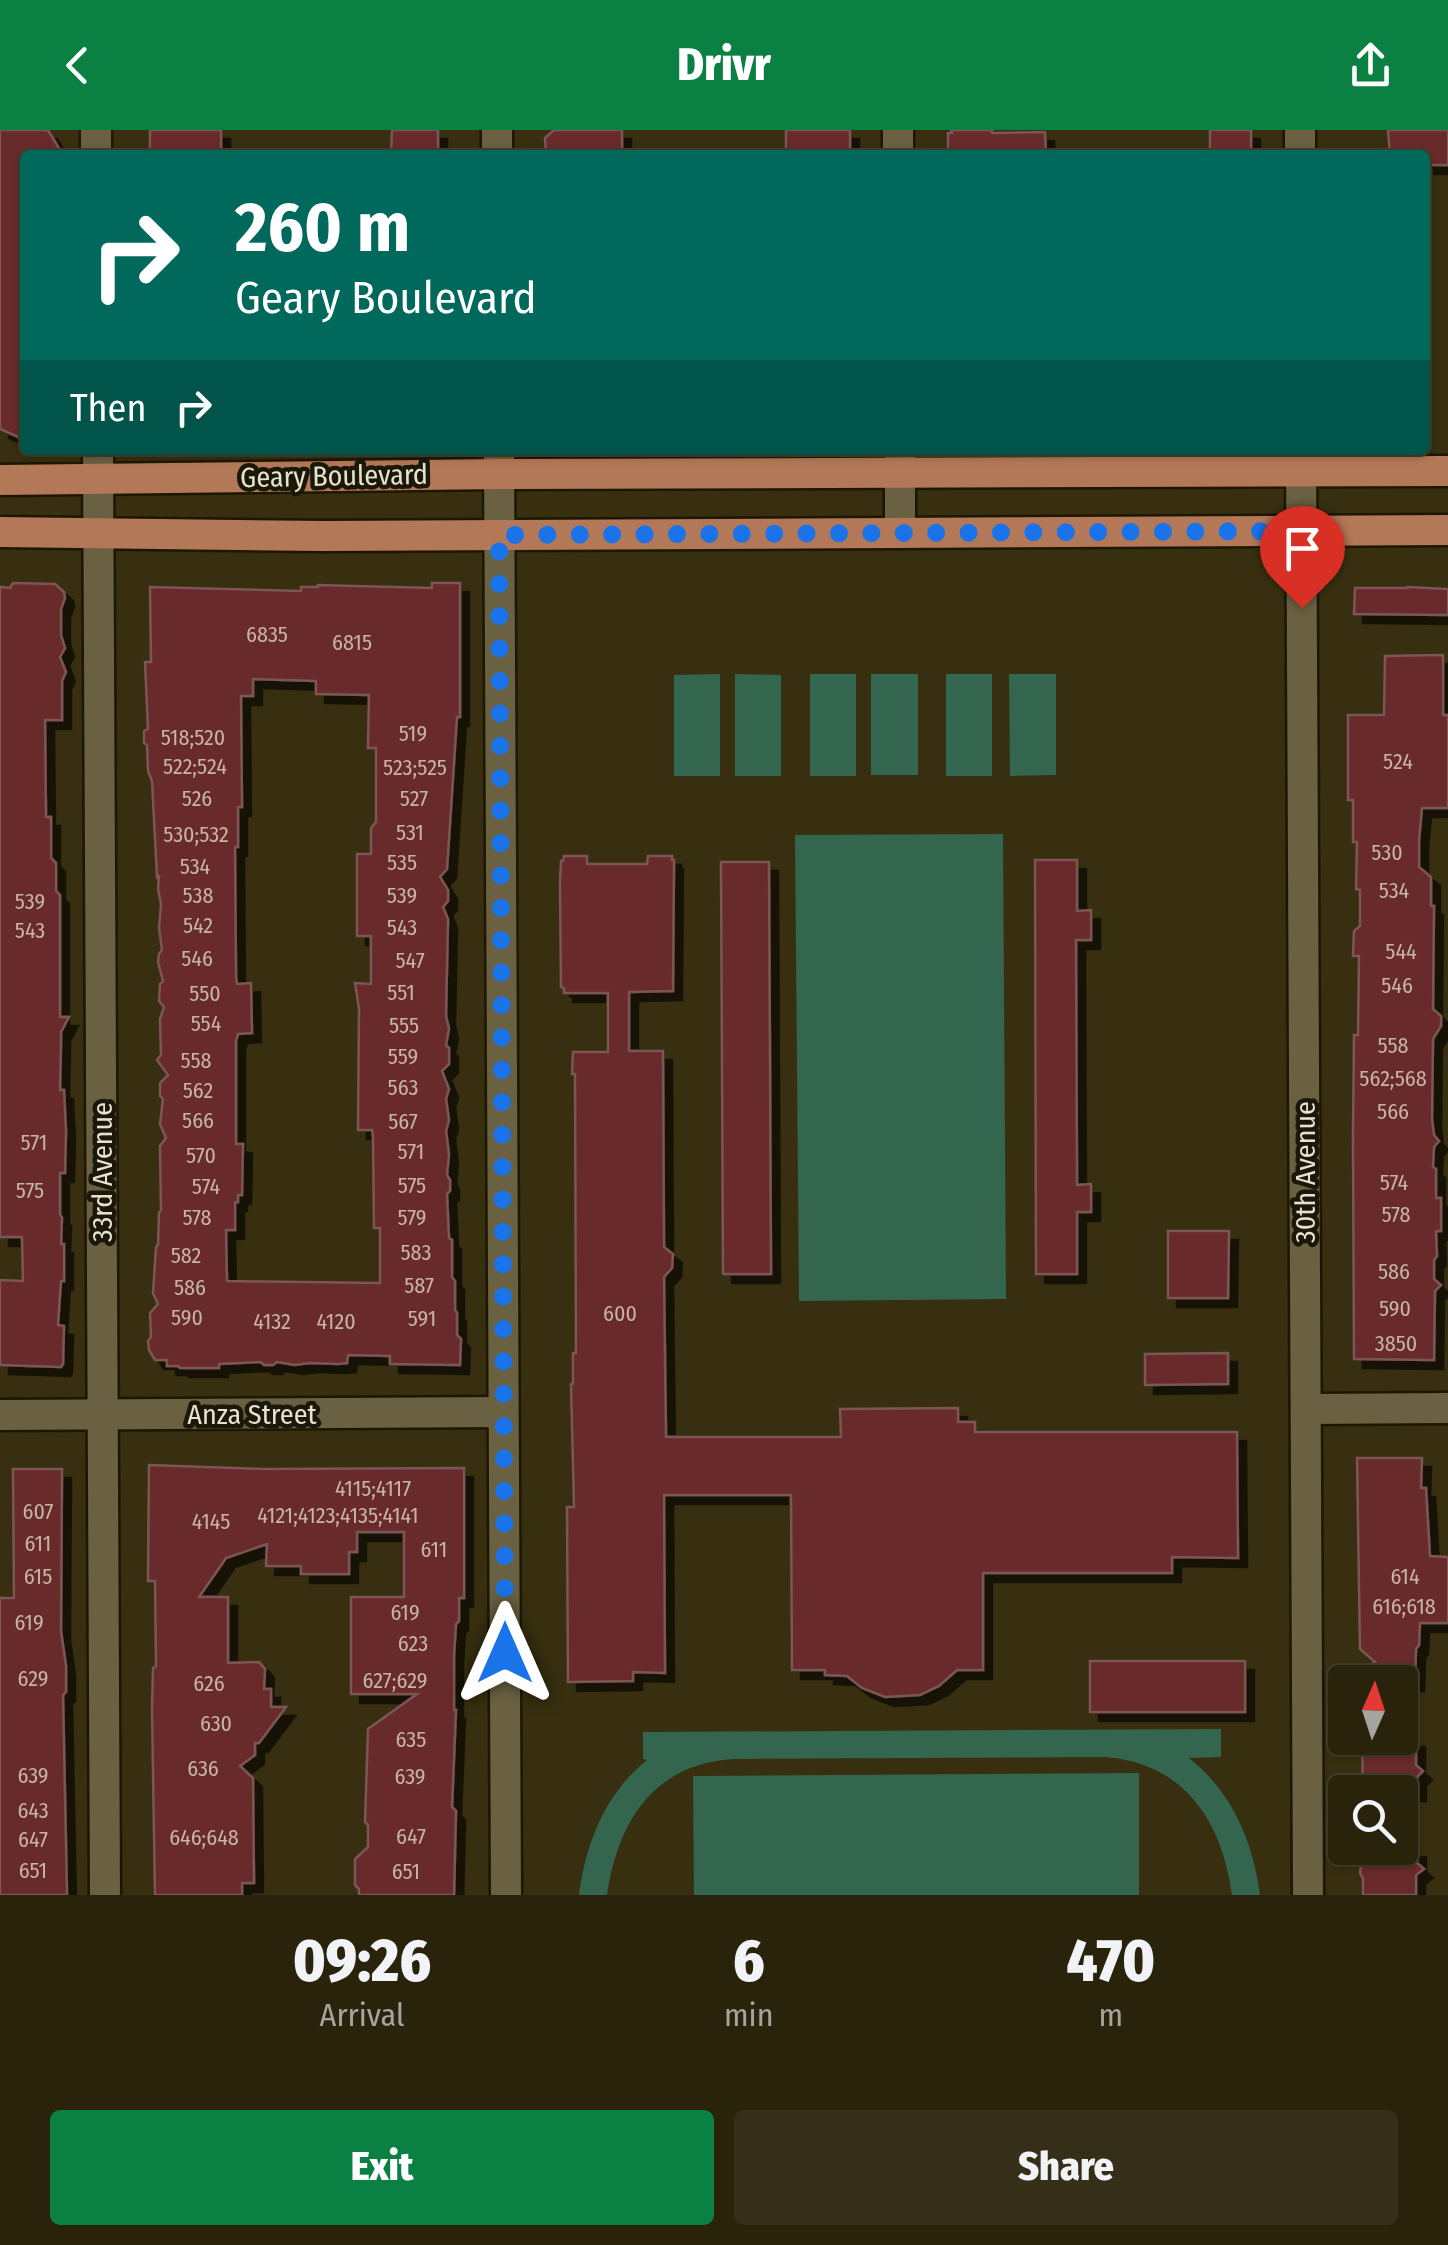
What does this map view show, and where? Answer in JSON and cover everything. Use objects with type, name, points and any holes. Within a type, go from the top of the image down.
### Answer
[{"type":"main road","name":"Geary Boulevard","points":[[0,480],[98,464],[1301,460],[1448,471]]},
{"type":"main road","name":"Geary Boulevard","points":[[0,532],[323,536],[1448,530]]},
{"type":"street","name":"30th Avenue","points":[[1301,460],[1308,1895]]},
{"type":"street","points":[[900,461],[900,533]]},
{"type":"street","points":[[499,462],[506,1895]]},
{"type":"street","name":"33rd Avenue","points":[[98,464],[106,1895]]},
{"type":"street","points":[[1306,1409],[1448,1408]]},
{"type":"street","name":"Anza Street","points":[[0,1415],[504,1412]]},
{"type":"green space","points":[[720,674],[720,776],[674,776],[674,675]]},
{"type":"green space","points":[[735,674],[781,675],[781,776],[735,776]]},
{"type":"green space","points":[[810,674],[856,674],[856,776],[810,776]]},
{"type":"green space","points":[[871,674],[918,674],[918,775],[871,775]]},
{"type":"green space","points":[[946,674],[992,674],[992,776],[946,776]]},
{"type":"green space","points":[[1009,674],[1056,674],[1056,775],[1010,776]]},
{"type":"green space","points":[[1003,834],[1006,1299],[799,1301],[795,835]]},
{"type":"green space","points":[[1221,1729],[1221,1757],[1189,1758],[1217,1786],[1238,1819],[1252,1856],[1260,1895],[1232,1895],[1227,1868],[1209,1821],[1178,1784],[1133,1762],[1105,1757],[735,1759],[707,1763],[662,1784],[645,1801],[620,1843],[607,1895],[579,1895],[600,1820],[620,1788],[647,1760],[643,1759],[643,1732]]},
{"type":"green space","points":[[1139,1773],[1139,1895],[694,1895],[693,1776]]},
{"type":"building","points":[[0,130],[48,130],[60,150],[20,150],[20,438],[0,429]]},
{"type":"building","points":[[150,130],[221,130],[221,150],[150,150]]},
{"type":"building","points":[[392,130],[438,130],[438,150],[391,150]]},
{"type":"building","points":[[554,130],[622,130],[622,150],[546,150],[545,138]]},
{"type":"building","points":[[786,130],[850,130],[850,150],[786,150]]},
{"type":"building","points":[[951,130],[1045,132],[1046,150],[948,150],[948,133]]},
{"type":"building","points":[[1210,130],[1251,130],[1251,150],[1210,150]]},
{"type":"building","points":[[1388,130],[1448,130],[1448,165],[1430,165],[1430,150],[1390,150]]},
{"type":"building","points":[[13,583],[55,584],[65,598],[61,609],[65,648],[60,657],[66,672],[62,681],[62,720],[45,720],[46,817],[51,817],[51,858],[56,863],[56,891],[60,895],[60,1017],[69,1017],[61,1032],[60,1090],[64,1090],[66,1131],[65,1173],[60,1173],[64,1244],[58,1325],[64,1326],[61,1367],[0,1365],[0,1280],[23,1281],[22,1237],[0,1237],[0,587],[10,588]]},
{"type":"building","points":[[432,583],[460,583],[460,717],[447,869],[440,877],[448,890],[448,901],[443,907],[448,919],[449,1064],[442,1071],[449,1089],[447,1194],[460,1365],[390,1364],[390,1356],[348,1355],[347,1363],[338,1364],[167,1366],[167,1360],[155,1360],[148,1341],[150,1313],[158,1304],[153,1293],[161,1210],[160,1146],[166,1138],[160,1124],[160,1083],[168,1075],[157,1060],[161,1055],[160,1019],[164,1007],[159,1001],[163,981],[158,962],[162,950],[161,904],[152,781],[144,743],[144,731],[148,729],[145,662],[151,662],[150,587],[301,591],[301,587],[318,585],[432,588]],"holes":[[[253,679],[316,681],[316,694],[369,695],[368,748],[376,748],[376,822],[371,828],[371,854],[357,854],[357,936],[371,936],[371,984],[355,983],[359,1009],[358,1130],[372,1130],[373,1136],[374,1228],[380,1228],[380,1283],[227,1281],[226,1230],[235,1230],[235,1202],[242,1195],[243,1144],[236,1144],[236,1041],[238,1034],[252,1033],[251,983],[237,984],[236,977],[235,847],[238,807],[242,807],[241,696],[253,696]]]},
{"type":"building","points":[[1355,588],[1448,589],[1448,615],[1354,614]]},
{"type":"building","points":[[1443,655],[1443,715],[1448,715],[1448,808],[1422,808],[1419,840],[1419,867],[1431,877],[1433,1009],[1441,1016],[1441,1026],[1433,1039],[1432,1119],[1439,1141],[1434,1147],[1433,1167],[1436,1198],[1441,1198],[1441,1231],[1436,1231],[1434,1260],[1434,1279],[1441,1285],[1435,1291],[1434,1360],[1354,1359],[1354,1035],[1358,1035],[1359,956],[1353,956],[1354,931],[1360,926],[1360,890],[1356,889],[1353,800],[1348,800],[1348,715],[1384,715],[1385,656]]},
{"type":"building","points":[[564,856],[587,856],[587,864],[647,864],[648,856],[672,856],[674,860],[673,991],[629,992],[629,1051],[663,1051],[664,1247],[673,1254],[672,1268],[664,1277],[666,1437],[841,1437],[840,1409],[958,1408],[958,1422],[975,1422],[975,1432],[1237,1432],[1238,1558],[1172,1557],[1172,1573],[983,1573],[983,1670],[957,1670],[939,1686],[920,1695],[885,1697],[862,1688],[847,1676],[825,1675],[825,1670],[792,1670],[791,1495],[664,1495],[665,1673],[633,1672],[633,1681],[568,1682],[567,1507],[574,1507],[571,1384],[576,1353],[573,1052],[608,1052],[608,993],[564,993],[561,987],[560,881]]},
{"type":"building","points":[[1035,860],[1077,860],[1077,911],[1091,910],[1091,940],[1076,940],[1077,1185],[1091,1184],[1091,1212],[1077,1212],[1077,1274],[1036,1274]]},
{"type":"building","points":[[721,862],[769,862],[771,1274],[723,1274]]},
{"type":"building","points":[[1168,1231],[1229,1231],[1228,1298],[1168,1298]]},
{"type":"building","points":[[1228,1353],[1228,1384],[1145,1385],[1145,1354]]},
{"type":"building","points":[[1357,1458],[1422,1458],[1421,1488],[1426,1488],[1430,1556],[1448,1557],[1448,1623],[1420,1623],[1416,1665],[1370,1665],[1375,1662],[1360,1649]]},
{"type":"building","points":[[149,1465],[464,1468],[464,1598],[459,1598],[454,1655],[454,1895],[359,1895],[355,1885],[355,1859],[368,1847],[368,1729],[417,1694],[351,1694],[351,1597],[404,1597],[404,1532],[357,1532],[357,1552],[349,1552],[349,1574],[301,1574],[301,1566],[266,1566],[267,1544],[226,1558],[199,1597],[228,1597],[228,1663],[259,1662],[265,1669],[264,1689],[271,1689],[271,1707],[286,1707],[259,1743],[255,1743],[255,1755],[240,1766],[253,1778],[254,1883],[242,1883],[242,1895],[155,1895],[155,1581],[148,1581]]},
{"type":"building","points":[[13,1469],[62,1469],[67,1895],[0,1895],[0,1598],[14,1598]]},
{"type":"building","points":[[1090,1661],[1245,1661],[1245,1712],[1090,1712]]},
{"type":"building","points":[[1362,1755],[1416,1755],[1416,1765],[1423,1771],[1418,1776],[1363,1775]]},
{"type":"building","points":[[1418,1864],[1424,1869],[1416,1875],[1416,1895],[1363,1895],[1361,1865]]},
{"type":"route","points":[[505,1653],[499,535],[1302,531],[1302,608]]}]
